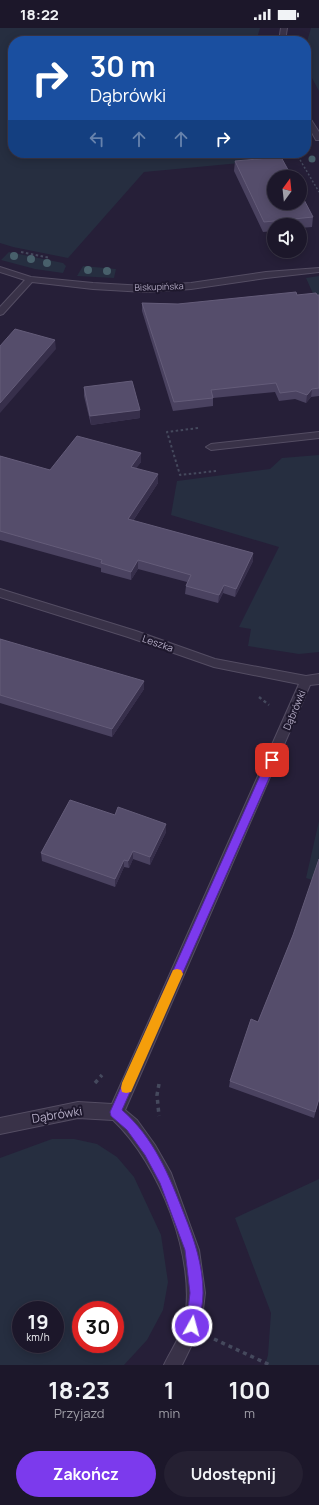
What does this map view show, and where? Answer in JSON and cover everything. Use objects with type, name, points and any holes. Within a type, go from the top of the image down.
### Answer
[{"type":"street","points":[[311,125],[319,138]]},
{"type":"street","name":"Biskupińska","points":[[0,269],[30,278],[93,286],[145,289],[191,286],[266,275],[319,270]]},
{"type":"street","points":[[0,312],[30,278]]},
{"type":"street","points":[[211,447],[319,435]]},
{"type":"street","name":"Leszka","points":[[0,593],[132,634],[214,663],[312,680]]},
{"type":"street","name":"Dąbrówki","points":[[0,1125],[78,1110],[116,1112],[228,860],[312,680]]},
{"type":"street","points":[[116,1112],[131,1126],[165,1179],[191,1250],[196,1293],[192,1326],[173,1365]]},
{"type":"path","points":[[299,158],[319,192]]},
{"type":"path","points":[[16,250],[53,258]]},
{"type":"path","points":[[253,693],[269,705],[271,709]]},
{"type":"path","points":[[90,1085],[96,1083],[107,1070]]},
{"type":"path","points":[[159,1121],[157,1095],[160,1076]]},
{"type":"path","points":[[213,1331],[212,1338],[270,1365]]},
{"type":"shaded area","points":[[0,28],[260,28],[258,36],[8,36],[8,158],[295,158],[144,172],[68,258],[0,243]]},
{"type":"shaded area","points":[[311,28],[319,28],[319,91],[311,76],[311,36],[309,36]]},
{"type":"shaded area","points":[[9,252],[63,263],[66,266],[63,273],[35,269],[1,260]]},
{"type":"shaded area","points":[[83,266],[116,269],[114,278],[77,276]]},
{"type":"shaded area","points":[[319,276],[319,307],[306,278]]},
{"type":"shaded area","points":[[319,455],[319,652],[299,654],[248,646],[251,629],[239,627],[279,547],[171,515],[177,481],[270,469],[282,458]]},
{"type":"shaded area","points":[[319,821],[319,882],[306,878]]},
{"type":"shaded area","points":[[52,1139],[74,1139],[97,1144],[117,1157],[134,1177],[161,1235],[168,1282],[163,1310],[147,1340],[124,1365],[0,1365],[0,1158]]},
{"type":"shaded area","points":[[319,1179],[319,1365],[265,1365],[268,1355],[271,1313],[235,1218]]},
{"type":"building","points":[[282,158],[288,170],[267,170],[267,210],[307,210],[307,205],[313,217],[267,218],[267,222],[264,222],[235,161]]},
{"type":"building","points":[[296,292],[297,295],[316,293],[319,295],[319,388],[312,389],[307,395],[296,391],[280,393],[276,383],[211,390],[213,398],[174,402],[142,303],[178,304]]},
{"type":"building","points":[[15,329],[55,340],[0,403],[0,346]]},
{"type":"building","points":[[132,381],[140,410],[90,416],[84,387]]},
{"type":"building","points":[[77,436],[141,453],[131,467],[158,474],[128,519],[253,553],[236,589],[224,585],[219,595],[186,586],[191,575],[138,560],[131,572],[101,563],[102,560],[0,531],[0,456],[50,470]]},
{"type":"building","points":[[0,639],[144,681],[112,729],[0,695]]},
{"type":"building","points":[[70,800],[115,815],[118,807],[166,824],[150,857],[133,851],[128,861],[124,860],[115,879],[41,853]]},
{"type":"building","points":[[319,859],[319,1099],[315,1112],[230,1081],[251,1019],[258,1022],[293,935]]},
{"type":"slow traffic","points":[[126,1088],[177,974]]},
{"type":"route","points":[[192,1326],[196,1293],[191,1250],[165,1179],[149,1151],[131,1126],[116,1112],[272,760]]}]
